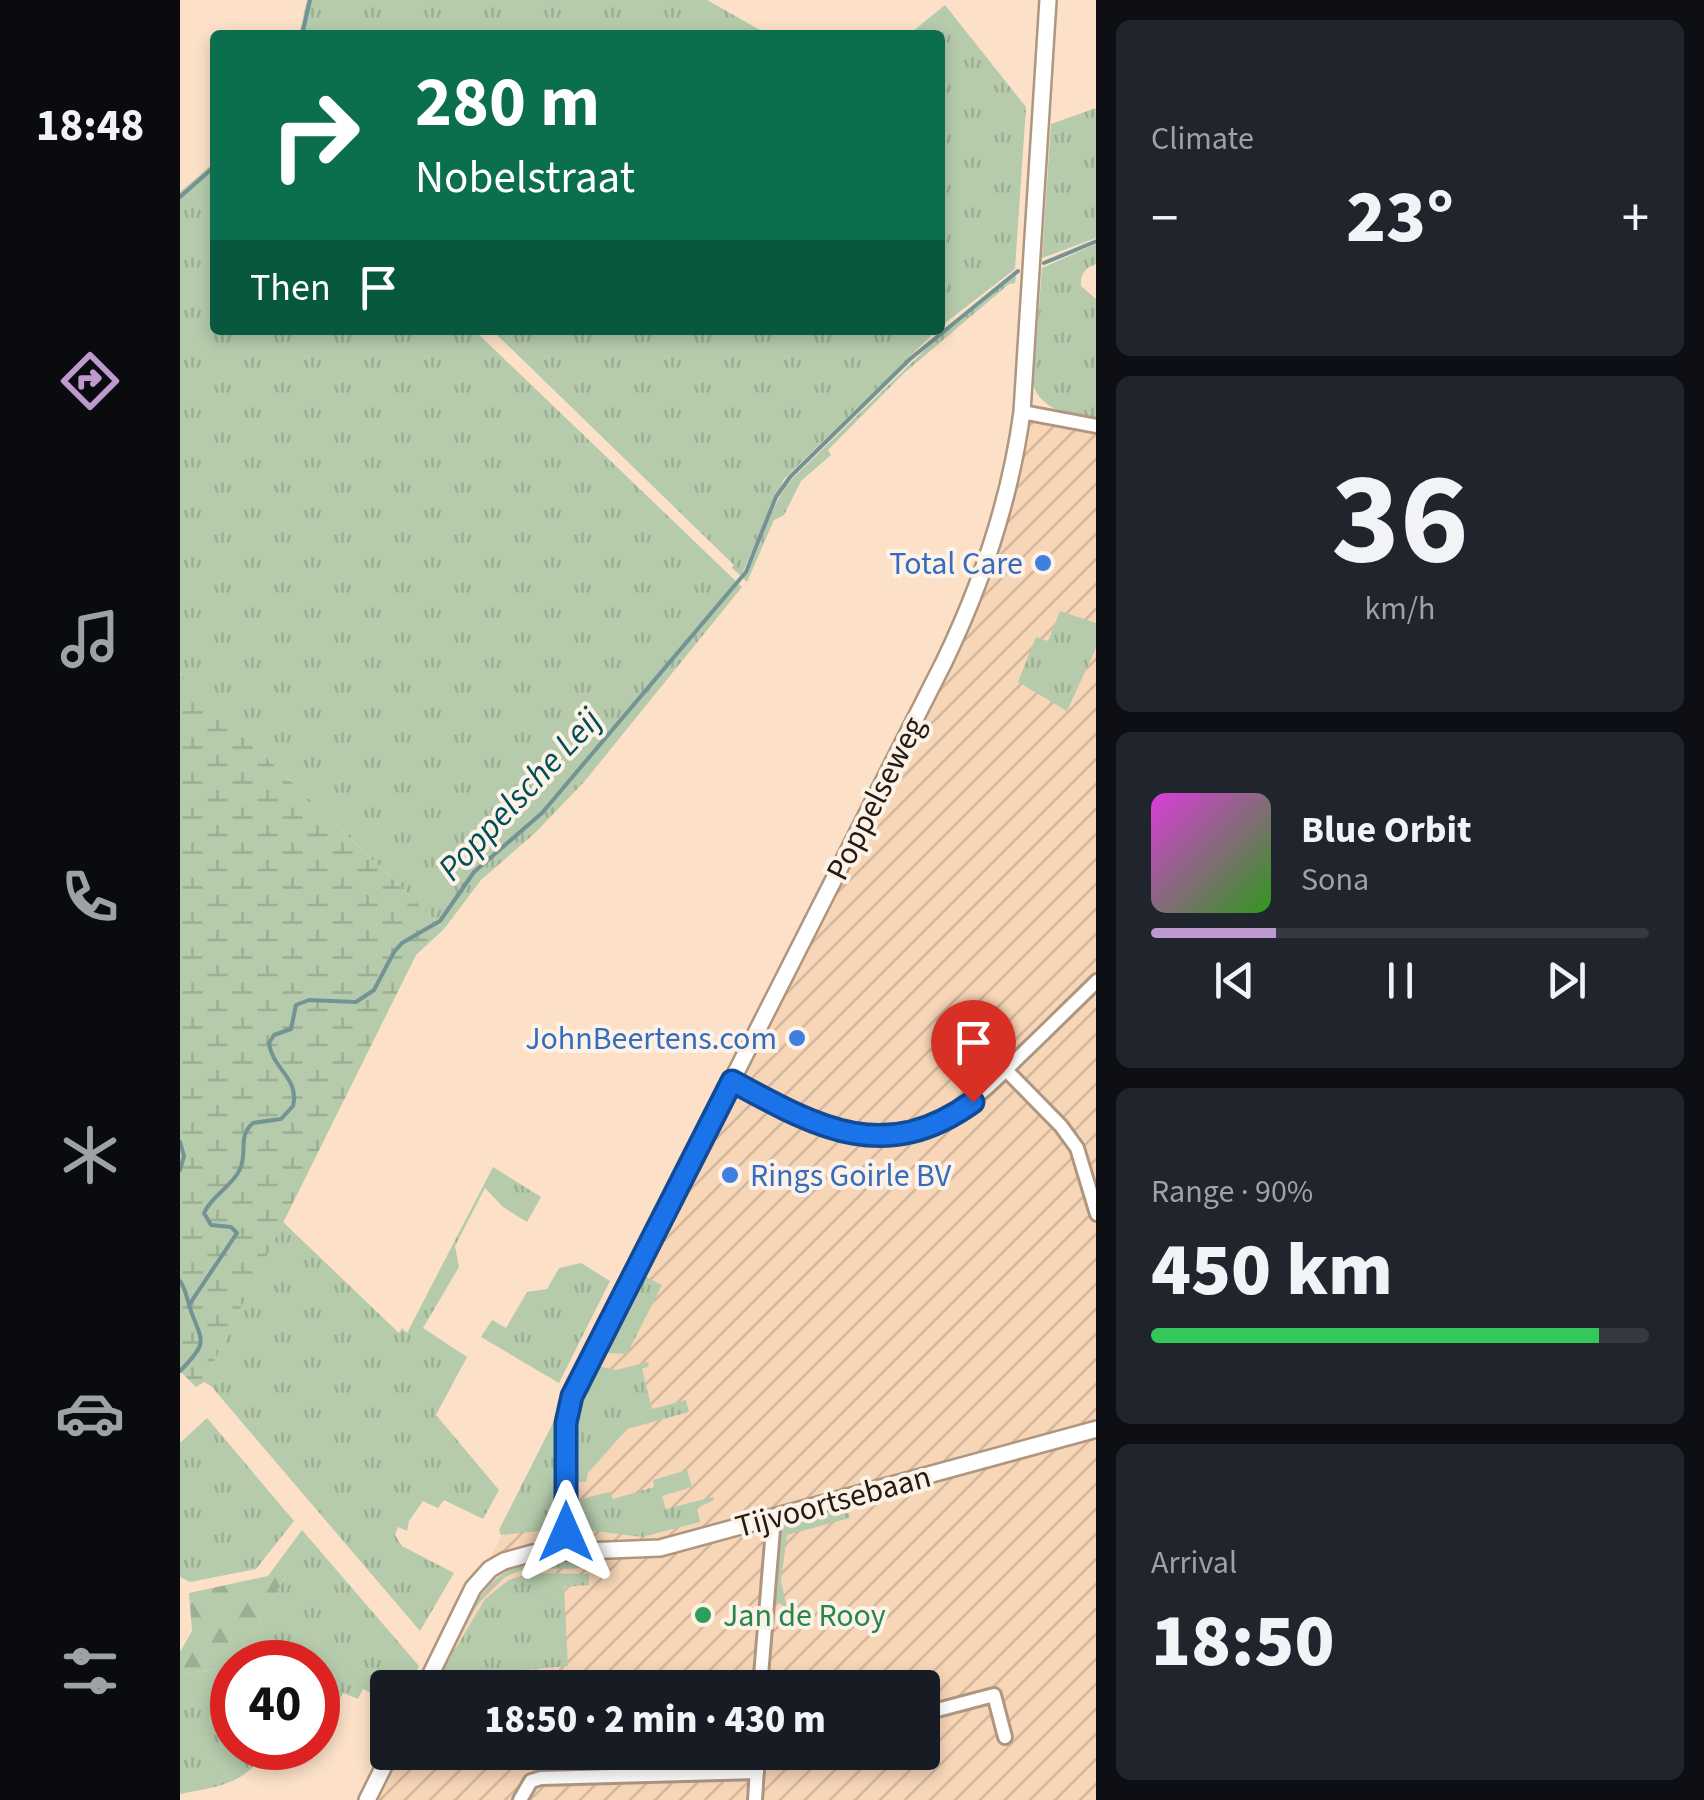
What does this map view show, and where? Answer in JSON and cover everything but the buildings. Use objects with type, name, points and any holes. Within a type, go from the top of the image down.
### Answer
[{"type":"street","name":"Poppelseweg","points":[[566,1552],[566,1423],[572,1396],[976,592],[1006,499],[1022,412],[1048,0]]},
{"type":"street","points":[[1022,412],[1096,426]]},
{"type":"street","points":[[732,1081],[836,1131],[879,1137],[906,1135],[949,1119],[973,1102],[1096,982]]},
{"type":"street","points":[[1006,1070],[1078,1148],[1096,1214]]},
{"type":"street","name":"Tijvoortsebaan","points":[[433,1670],[474,1588],[490,1569],[520,1556],[660,1548],[1096,1429]]},
{"type":"street","points":[[761,1670],[774,1517]]},
{"type":"street","points":[[940,1709],[994,1695],[1005,1737]]},
{"type":"street","points":[[367,1800],[382,1770]]},
{"type":"street","points":[[520,1800],[531,1781],[541,1778],[649,1770]]},
{"type":"street","points":[[755,1800],[757,1770]]},
{"type":"shaded area","points":[[1025,421],[1096,431],[1096,1800],[370,1800],[385,1770],[940,1770],[940,1670],[434,1670],[632,1273],[971,616]]},
{"type":"green space","points":[[307,0],[707,0],[760,30],[300,30]]},
{"type":"green space","points":[[945,5],[1026,107],[1015,269],[945,323],[945,30],[914,30]]},
{"type":"green space","points":[[1096,108],[1096,238],[1042,258],[1051,124]]},
{"type":"green space","points":[[210,166],[210,335],[479,335],[742,587],[584,782],[535,833],[481,880],[444,929],[180,674],[180,192]]},
{"type":"green space","points":[[1096,244],[1096,264],[1084,272],[1081,286],[1096,299],[1096,420],[1050,406],[1033,384],[1042,268]]},
{"type":"green space","points":[[1016,275],[1015,283],[1009,284],[903,374],[828,450],[831,455],[801,481],[784,515],[774,520],[747,582],[743,578],[777,502],[792,479],[945,332]]},
{"type":"green space","points":[[497,335],[932,335],[784,479],[741,576],[732,568],[734,565]]},
{"type":"green space","points":[[1060,611],[1096,623],[1096,648],[1067,711],[1018,682],[1036,637],[1048,641]]},
{"type":"green space","points":[[180,674],[444,929],[416,955],[204,1382],[196,1387],[180,1371]]},
{"type":"green space","points":[[493,1167],[541,1197],[527,1222],[503,1207],[485,1188],[455,1246],[459,1267],[423,1328],[467,1357],[436,1415],[499,1490],[483,1519],[444,1500],[438,1508],[423,1501],[407,1531],[398,1527],[395,1535],[402,1546],[454,1573],[420,1631],[204,1382],[283,1222],[399,1333],[402,1328],[407,1333]]},
{"type":"green space","points":[[581,1263],[610,1281],[559,1383],[481,1337],[492,1320],[506,1328],[527,1292],[547,1289],[559,1268]]},
{"type":"green space","points":[[642,1278],[662,1285],[627,1354],[608,1353],[606,1349]]},
{"type":"green space","points":[[648,1362],[649,1366],[642,1369],[652,1409],[686,1400],[689,1412],[627,1429],[588,1473],[586,1482],[577,1482],[581,1409],[597,1366],[616,1370]]},
{"type":"green space","points":[[207,1418],[294,1521],[256,1569],[190,1582],[180,1577],[180,1443]]},
{"type":"green space","points":[[553,1423],[560,1426],[560,1529],[501,1535],[499,1530]]},
{"type":"green space","points":[[687,1470],[692,1487],[662,1496],[666,1509],[713,1497],[714,1500],[697,1508],[700,1522],[642,1537],[587,1530],[578,1500],[609,1492],[613,1499],[654,1487],[653,1480]]},
{"type":"green space","points":[[841,1505],[847,1508],[850,1518],[787,1535],[781,1581],[787,1608],[772,1599],[778,1533],[783,1523]]},
{"type":"green space","points":[[302,1530],[309,1538],[250,1640],[210,1640],[210,1670],[180,1674],[180,1652],[192,1631],[189,1593],[268,1576]]},
{"type":"green space","points":[[309,1538],[419,1666],[417,1670],[370,1670],[370,1692],[363,1689],[358,1699],[343,1693],[340,1700],[340,1640],[250,1640]]},
{"type":"green space","points":[[582,1559],[582,1567],[533,1569],[507,1576],[487,1593],[457,1637],[474,1605],[494,1581],[519,1566]]},
{"type":"green space","points":[[530,1573],[589,1574],[589,1585],[564,1587],[568,1666],[443,1670],[485,1599],[509,1580]]},
{"type":"green space","points":[[210,1670],[210,1770],[250,1770],[219,1786],[180,1794],[180,1674]]},
{"type":"waterway","points":[[303,30],[310,0]]},
{"type":"waterway","points":[[180,197],[210,170]]},
{"type":"waterway","name":"Poppelsche Leij","points":[[1044,263],[1096,241]]},
{"type":"waterway","name":"Poppelsche Leij","points":[[945,330],[1018,271]]},
{"type":"waterway","name":"Poppelsche Leij","points":[[189,1305],[237,1233],[231,1227],[211,1225],[204,1213],[240,1169],[248,1128],[253,1123],[281,1119],[293,1106],[293,1088],[269,1043],[274,1035],[291,1029],[296,1005],[309,1000],[356,1002],[374,990],[402,943],[440,921],[474,872],[542,813],[746,572],[776,497],[790,477],[939,335]]},
{"type":"waterway","points":[[180,1142],[184,1156],[180,1170]]},
{"type":"waterway","points":[[180,1281],[201,1340],[180,1371]]},
{"type":"place","name":"Total Care","points":[[1043,563]]},
{"type":"place","name":"JohnBeertens.com","points":[[797,1038]]},
{"type":"place","name":"Rings Goirle BV","points":[[730,1175]]},
{"type":"place","name":"Jan de Rooy","points":[[703,1615]]},
{"type":"route","points":[[566,1532],[566,1423],[572,1396],[732,1081],[811,1121],[836,1131],[866,1136],[906,1135],[949,1119],[973,1102]]}]
